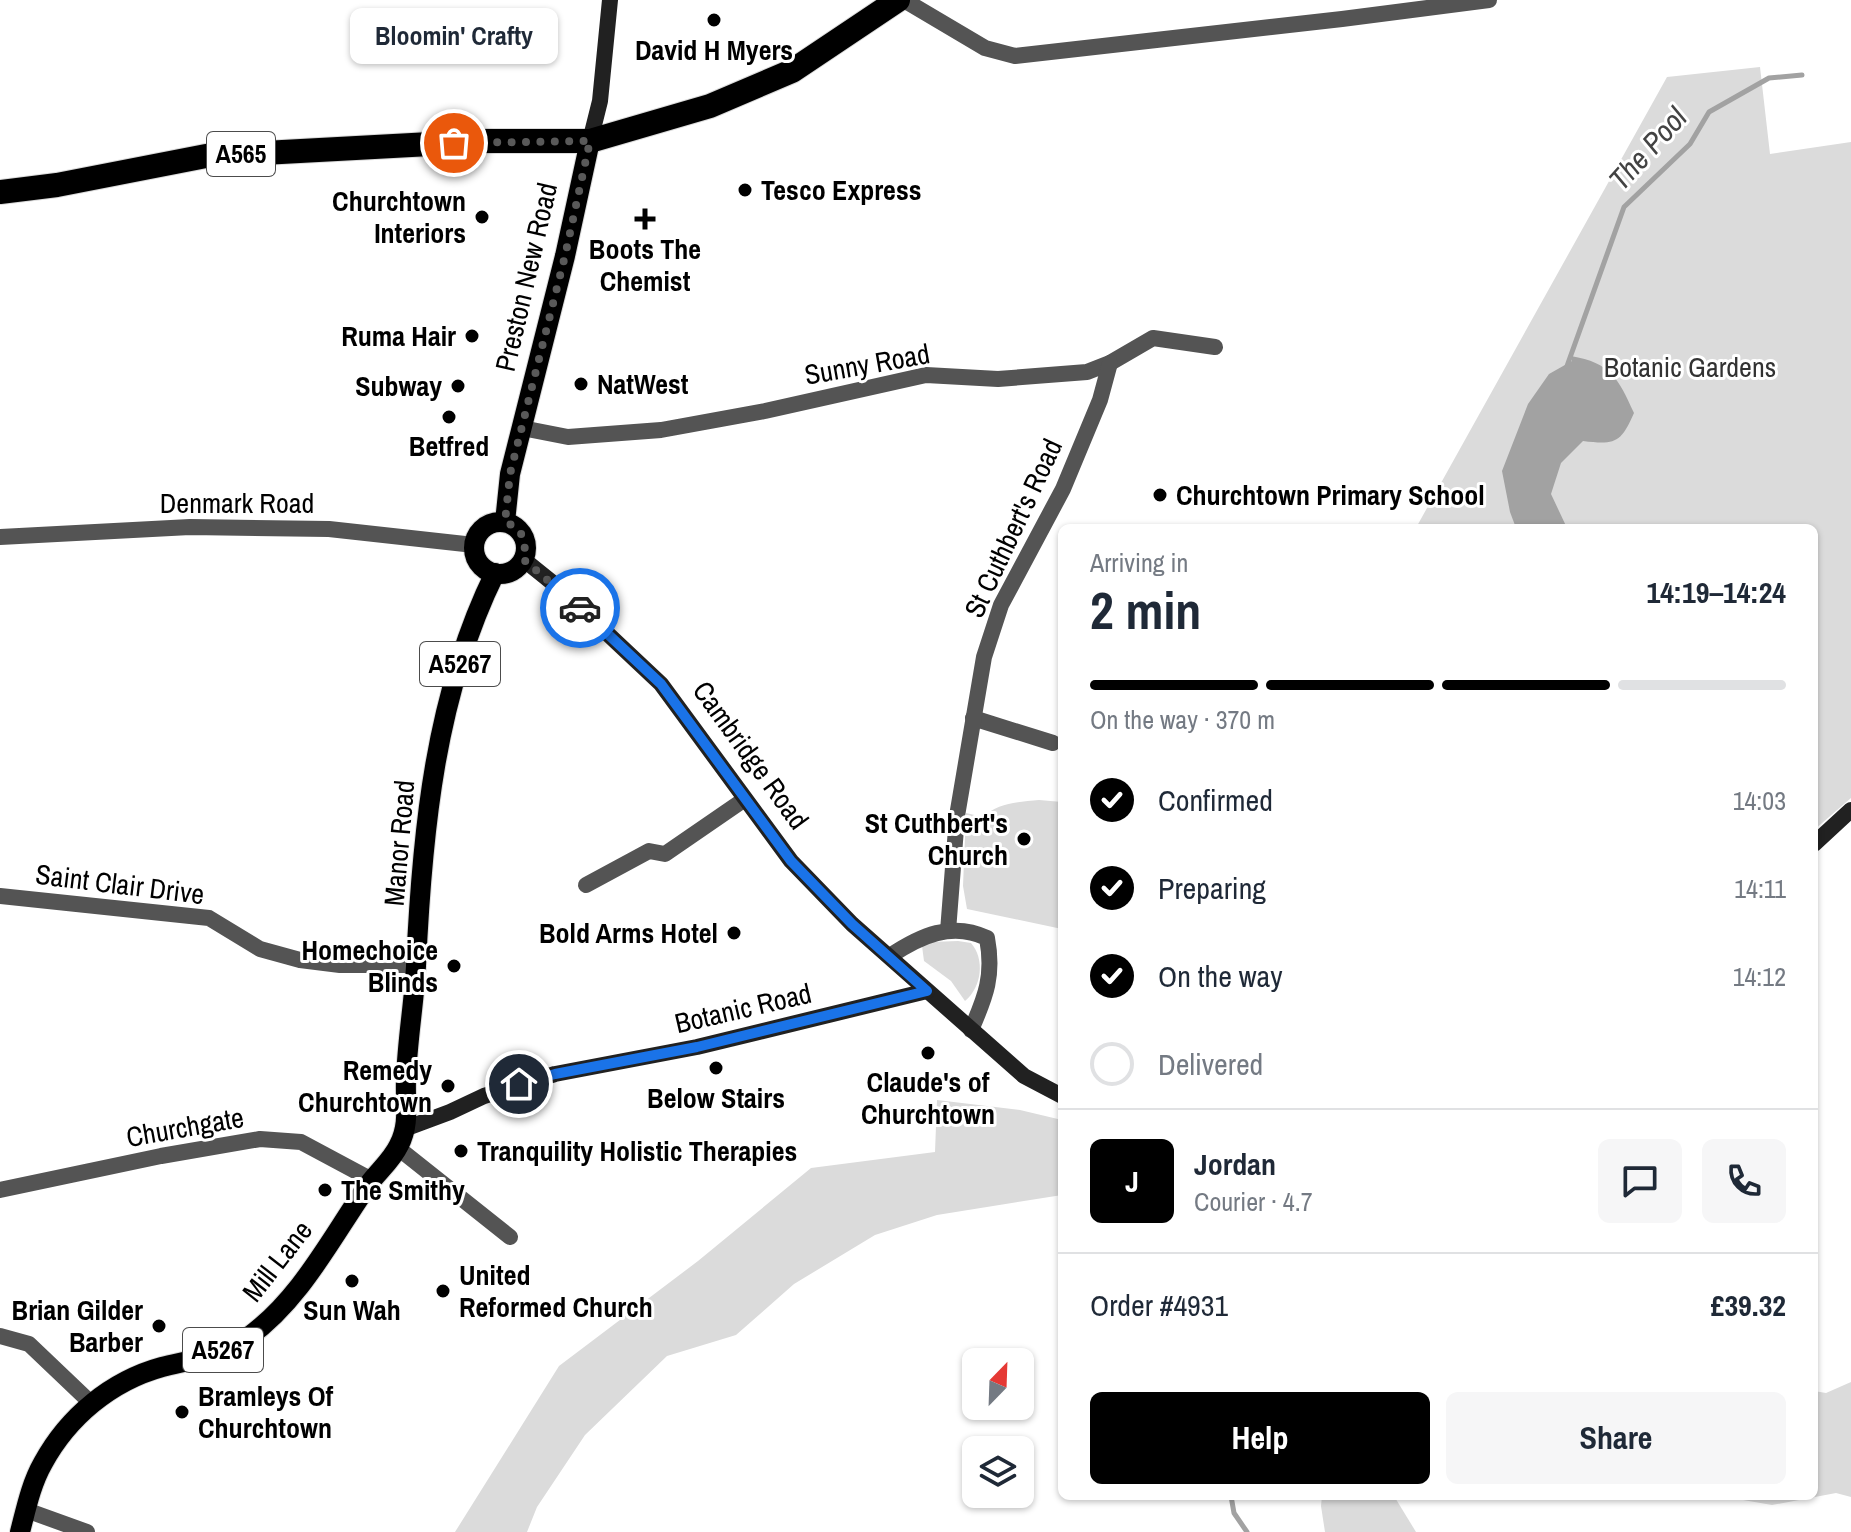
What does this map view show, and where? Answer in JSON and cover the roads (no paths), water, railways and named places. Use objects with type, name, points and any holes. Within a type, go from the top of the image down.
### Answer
[{"type":"highway","name":"Preston New Road","points":[[0,192],[57,185],[206,156],[486,141],[590,141],[710,106],[792,71],[898,0]]},
{"type":"main road","points":[[590,141],[600,101],[610,0]]},
{"type":"main road","name":"Preston New Road","points":[[522,428],[590,141]]},
{"type":"main road","points":[[505,522],[510,474],[522,428]]},
{"type":"main road","points":[[496,522],[505,522],[518,529],[525,543],[523,559],[511,571],[495,573],[477,560],[474,545],[481,529],[496,522]]},
{"type":"main road","name":"Cambridge Road","points":[[523,559],[559,588],[661,684],[791,861],[852,924],[927,991]]},
{"type":"main road","name":"Manor Road","points":[[407,1128],[406,1079],[415,1004],[427,805],[435,759],[475,612],[495,573]]},
{"type":"main road","points":[[1818,840],[1851,810]]},
{"type":"main road","points":[[927,991],[1024,1076],[1058,1094]]},
{"type":"main road","name":"Botanic Road","points":[[407,1128],[484,1096],[555,1074],[697,1047],[927,991]]},
{"type":"main road","name":"Mill Lane","points":[[20,1532],[43,1463],[60,1437],[92,1404],[136,1376],[217,1353],[245,1340],[262,1326],[305,1281],[372,1180],[398,1148],[407,1128]]},
{"type":"street","points":[[904,0],[985,48],[1015,56],[1489,0]]},
{"type":"street","name":"Sunny Road","points":[[522,428],[568,437],[661,430],[765,411],[926,375],[998,379],[1087,372],[1110,363],[1153,338],[1215,347]]},
{"type":"street","name":"St Cuthbert's Road","points":[[948,931],[957,816],[984,657],[1001,605],[1063,489],[1100,400],[1110,363]]},
{"type":"street","name":"Denmark Road","points":[[0,537],[205,527],[329,529],[474,545]]},
{"type":"street","points":[[973,718],[1053,743]]},
{"type":"street","points":[[586,885],[649,851],[665,854],[745,799]]},
{"type":"street","name":"Saint Clair Drive","points":[[0,896],[209,918],[260,949],[300,960],[340,965],[416,965]]},
{"type":"street","points":[[890,956],[921,936],[972,931],[987,938],[992,962],[990,977],[984,1001],[971,1030]]},
{"type":"street","name":"Churchgate","points":[[0,1190],[260,1139],[301,1142],[372,1180]]},
{"type":"street","points":[[398,1148],[510,1237]]},
{"type":"street","points":[[0,1336],[29,1344],[92,1404]]},
{"type":"street","points":[[26,1510],[87,1532]]},
{"type":"waterway","name":"The Pool","points":[[1567,366],[1624,207],[1690,144],[1709,112],[1769,78],[1802,75]]},
{"type":"waterway","name":"The Pool","points":[[1232,1500],[1234,1513],[1247,1532]]},
{"type":"place","name":"David H Myers","points":[[714,20]]},
{"type":"place","name":"Bloomin' Crafty","points":[[454,143]]},
{"type":"place","name":"Tesco Express","points":[[745,190]]},
{"type":"place","name":"Churchtown Interiors","points":[[482,217]]},
{"type":"place","name":"Boots The Chemist","points":[[645,219]]},
{"type":"place","name":"Ruma Hair","points":[[472,336]]},
{"type":"place","name":"NatWest","points":[[581,384]]},
{"type":"place","name":"Subway","points":[[458,386]]},
{"type":"place","name":"Betfred","points":[[449,417]]},
{"type":"place","name":"Churchtown Primary School","points":[[1160,495]]},
{"type":"place","name":"St Cuthbert's Church","points":[[1024,839]]},
{"type":"place","name":"Bold Arms Hotel","points":[[734,933]]},
{"type":"place","name":"Homechoice Blinds","points":[[454,966]]},
{"type":"place","name":"Claude's of Churchtown","points":[[928,1053]]},
{"type":"place","name":"Below Stairs","points":[[716,1068]]},
{"type":"place","name":"Remedy Churchtown","points":[[448,1086]]},
{"type":"place","name":"Tranquility Holistic Therapies","points":[[461,1151]]},
{"type":"place","name":"The Smithy","points":[[325,1190]]},
{"type":"place","name":"Sun Wah","points":[[352,1281]]},
{"type":"place","name":"United Reformed Church","points":[[443,1291]]},
{"type":"place","name":"Brian Gilder Barber","points":[[159,1326]]},
{"type":"place","name":"Bramleys Of Churchtown","points":[[182,1412]]},
{"type":"park label","name":"Botanic Gardens","points":[[1690,367]]}]
